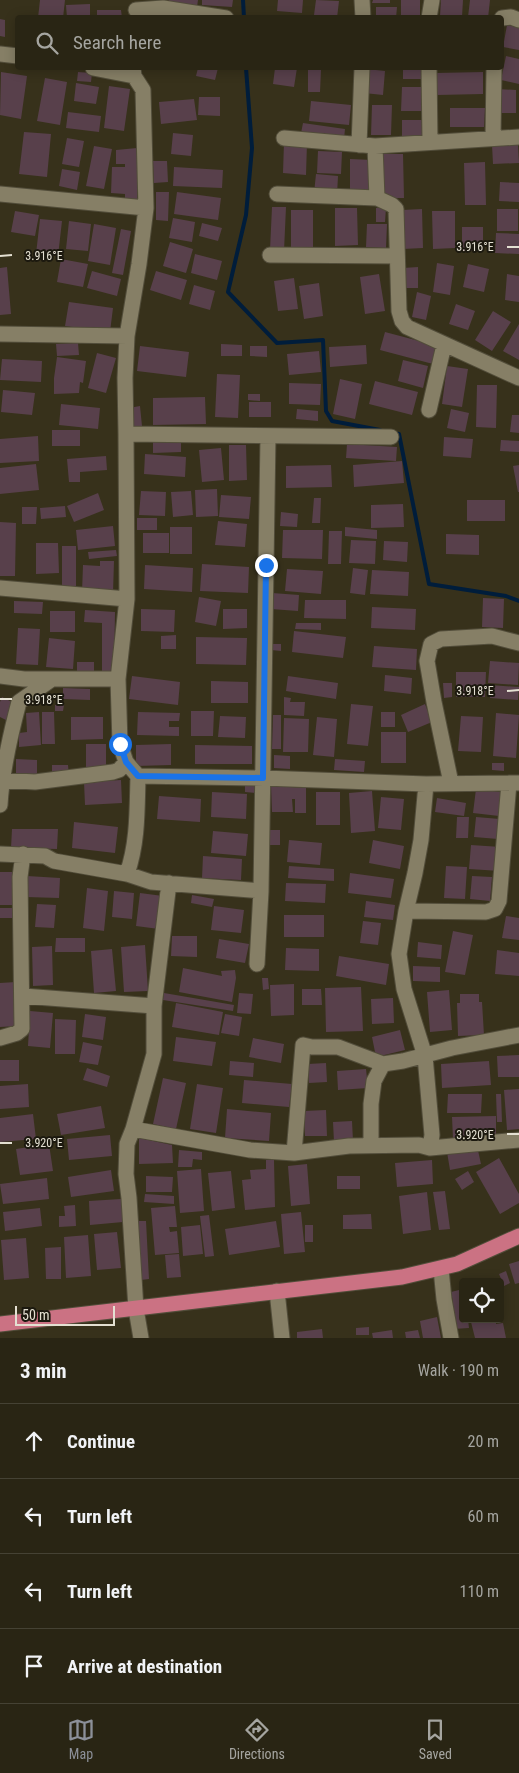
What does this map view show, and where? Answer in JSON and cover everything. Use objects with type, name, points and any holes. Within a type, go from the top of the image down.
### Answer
[{"type":"main road","points":[[0,1324],[402,1277],[456,1264],[519,1236]]},
{"type":"street","points":[[362,0],[363,15]]},
{"type":"street","points":[[430,15],[432,0]]},
{"type":"street","points":[[136,9],[163,8],[207,15]]},
{"type":"street","points":[[504,18],[519,20]]},
{"type":"street","points":[[0,54],[15,56]]},
{"type":"street","points":[[113,70],[133,72],[143,90],[146,208],[127,336],[125,378],[127,599],[118,679],[120,744],[126,762],[138,776],[137,827],[133,856],[127,874]]},
{"type":"street","points":[[359,145],[362,70]]},
{"type":"street","points":[[429,70],[430,142]]},
{"type":"street","points":[[493,138],[494,70]]},
{"type":"street","points":[[284,138],[375,146],[519,137]]},
{"type":"street","points":[[375,146],[377,198]]},
{"type":"street","points":[[0,194],[146,208]]},
{"type":"street","points":[[277,194],[377,198],[392,205],[396,209],[399,311],[402,321],[407,328],[519,378]]},
{"type":"street","points":[[270,255],[397,256]]},
{"type":"street","points":[[0,334],[127,336]]},
{"type":"street","points":[[429,410],[444,345]]},
{"type":"street","points":[[126,434],[391,437]]},
{"type":"street","points":[[257,964],[261,891],[268,436]]},
{"type":"street","points":[[0,588],[127,599]]},
{"type":"street","points":[[450,783],[427,661],[431,644],[441,639],[492,636],[519,643]]},
{"type":"street","points":[[0,676],[24,679],[118,679]]},
{"type":"street","points":[[0,805],[1,780],[19,702],[52,679]]},
{"type":"street","points":[[1,780],[35,782],[113,772],[119,770],[126,762]]},
{"type":"street","points":[[138,776],[426,784],[514,783],[499,902],[494,909],[486,912],[406,911]]},
{"type":"street","points":[[426,784],[416,873],[406,911],[399,954],[404,989],[425,1056],[432,1135],[430,1148]]},
{"type":"street","points":[[0,854],[45,856],[54,861],[127,874],[151,882],[261,891]]},
{"type":"street","points":[[0,1038],[17,1033],[22,1029],[20,877],[23,854]]},
{"type":"street","points":[[140,1338],[136,1309],[126,1174],[127,1144],[154,1054],[154,1006],[169,884]]},
{"type":"street","points":[[23,996],[154,1006]]},
{"type":"street","points":[[294,1153],[303,1045],[338,1047],[383,1064],[519,1035]]},
{"type":"street","points":[[371,1146],[371,1104],[374,1081],[383,1064]]},
{"type":"street","points":[[133,1129],[250,1150],[294,1153],[349,1146],[419,1145],[430,1148],[519,1140]]},
{"type":"street","points":[[441,1269],[451,1338]]},
{"type":"street","points":[[277,1291],[282,1338]]},
{"type":"building","points":[[40,0],[65,0],[63,15],[38,15]]},
{"type":"building","points":[[169,0],[198,0],[197,7],[168,2]]},
{"type":"building","points":[[202,0],[233,0],[232,7],[202,5]]},
{"type":"building","points":[[278,0],[303,0],[302,13],[277,11]]},
{"type":"building","points":[[316,0],[339,1],[337,15],[314,15]]},
{"type":"building","points":[[373,0],[390,0],[390,3],[372,3]]},
{"type":"building","points":[[401,0],[420,0],[420,15],[401,15]]},
{"type":"building","points":[[441,0],[463,0],[462,15],[440,15]]},
{"type":"building","points":[[470,0],[490,0],[488,15],[468,15]]},
{"type":"building","points":[[90,4],[90,15],[67,15],[66,5]]},
{"type":"building","points":[[376,7],[397,7],[396,15],[376,15]]},
{"type":"building","points":[[97,10],[121,10],[122,15],[97,15]]},
{"type":"building","points":[[0,19],[5,20],[5,37],[0,36]]},
{"type":"building","points":[[507,25],[519,27],[519,50],[504,47]]},
{"type":"building","points":[[506,56],[519,59],[519,84],[501,80]]},
{"type":"building","points":[[198,70],[218,70],[215,80],[196,76]]},
{"type":"building","points":[[275,70],[297,70],[294,87],[273,84]]},
{"type":"building","points":[[308,70],[321,70],[320,92],[308,92]]},
{"type":"building","points":[[367,70],[385,71],[383,95],[364,93]]},
{"type":"building","points":[[403,70],[425,70],[425,79],[403,79]]},
{"type":"building","points":[[1,72],[27,76],[21,119],[0,115]]},
{"type":"building","points":[[78,72],[92,73],[91,82],[77,81]]},
{"type":"building","points":[[483,72],[483,94],[437,95],[436,73]]},
{"type":"building","points":[[45,78],[67,82],[60,125],[37,121]]},
{"type":"building","points":[[76,83],[99,87],[96,104],[74,101]]},
{"type":"building","points":[[109,86],[130,89],[124,131],[104,128]]},
{"type":"building","points":[[402,87],[427,87],[427,111],[401,111]]},
{"type":"building","points":[[497,89],[516,90],[516,113],[496,113]]},
{"type":"building","points":[[199,97],[220,97],[220,116],[198,115]]},
{"type":"building","points":[[194,99],[197,120],[161,124],[159,102]]},
{"type":"building","points":[[311,101],[351,105],[349,125],[309,121]]},
{"type":"building","points":[[372,105],[392,105],[391,135],[371,135]]},
{"type":"building","points":[[450,108],[485,108],[484,127],[450,127]]},
{"type":"building","points":[[68,112],[101,116],[99,132],[66,128]]},
{"type":"building","points":[[402,120],[425,120],[425,140],[402,140]]},
{"type":"building","points":[[303,123],[345,129],[344,139],[301,133]]},
{"type":"building","points":[[24,132],[51,134],[47,177],[19,174]]},
{"type":"building","points":[[173,133],[193,135],[191,156],[171,154]]},
{"type":"building","points":[[67,138],[84,141],[79,167],[62,164]]},
{"type":"building","points":[[284,142],[307,143],[306,175],[283,173]]},
{"type":"building","points":[[518,144],[519,163],[493,164],[492,145]]},
{"type":"building","points":[[94,146],[112,149],[104,189],[86,186]]},
{"type":"building","points":[[137,148],[137,200],[125,200],[125,194],[111,193],[112,167],[125,167],[125,164],[116,164],[116,150]]},
{"type":"building","points":[[318,151],[342,152],[341,174],[317,173]]},
{"type":"building","points":[[379,154],[403,154],[404,198],[379,198]]},
{"type":"building","points":[[350,159],[372,160],[371,193],[350,192]]},
{"type":"building","points":[[153,161],[167,161],[168,182],[154,183]]},
{"type":"building","points":[[485,162],[486,205],[465,205],[464,163]]},
{"type":"building","points":[[174,167],[223,170],[222,188],[173,186]]},
{"type":"building","points":[[62,169],[80,172],[77,190],[59,186]]},
{"type":"building","points":[[316,174],[338,176],[337,195],[314,193]]},
{"type":"building","points":[[500,182],[519,183],[519,202],[499,201]]},
{"type":"building","points":[[156,192],[169,192],[168,221],[156,220]]},
{"type":"building","points":[[177,192],[221,198],[218,220],[174,214]]},
{"type":"building","points":[[272,207],[286,207],[284,251],[270,250]]},
{"type":"building","points":[[335,208],[357,208],[358,245],[335,246]]},
{"type":"building","points":[[376,208],[386,208],[385,222],[376,222]]},
{"type":"building","points":[[422,209],[423,248],[403,249],[402,210]]},
{"type":"building","points":[[497,209],[518,209],[518,231],[497,231]]},
{"type":"building","points":[[291,210],[313,210],[313,251],[291,251]]},
{"type":"building","points":[[15,211],[39,215],[35,236],[11,232]]},
{"type":"building","points":[[432,211],[455,211],[455,248],[433,249]]},
{"type":"building","points":[[173,218],[195,222],[192,242],[169,238]]},
{"type":"building","points":[[40,219],[62,221],[58,256],[36,254]]},
{"type":"building","points":[[69,221],[91,224],[88,251],[66,249]]},
{"type":"building","points":[[202,223],[222,228],[218,241],[199,236]]},
{"type":"building","points":[[94,224],[116,228],[110,265],[88,261]]},
{"type":"building","points":[[367,224],[387,224],[386,248],[366,247]]},
{"type":"building","points":[[462,227],[483,227],[483,251],[462,251]]},
{"type":"building","points":[[121,229],[131,231],[123,275],[112,273]]},
{"type":"building","points":[[496,233],[519,234],[519,254],[495,253]]},
{"type":"building","points":[[170,242],[193,249],[186,273],[163,266]]},
{"type":"building","points":[[195,254],[222,261],[217,280],[191,273]]},
{"type":"building","points":[[61,259],[88,264],[83,287],[57,282]]},
{"type":"building","points":[[437,263],[454,266],[450,295],[433,292]]},
{"type":"building","points":[[468,264],[489,269],[484,292],[463,287]]},
{"type":"building","points":[[7,267],[11,314],[0,315],[0,268]]},
{"type":"building","points":[[418,267],[418,288],[403,288],[403,268]]},
{"type":"building","points":[[92,271],[121,279],[117,296],[87,288]]},
{"type":"building","points":[[156,271],[187,280],[181,300],[150,290]]},
{"type":"building","points":[[379,274],[385,311],[365,314],[360,277]]},
{"type":"building","points":[[507,274],[519,276],[519,302],[505,300]]},
{"type":"building","points":[[294,278],[298,309],[278,311],[274,281]]},
{"type":"building","points":[[319,283],[323,316],[304,319],[299,286]]},
{"type":"building","points":[[194,285],[215,291],[210,310],[189,304]]},
{"type":"building","points":[[417,292],[431,296],[426,320],[412,317]]},
{"type":"building","points":[[69,302],[113,308],[110,332],[65,326]]},
{"type":"building","points":[[456,304],[475,311],[468,330],[449,324]]},
{"type":"building","points":[[493,311],[511,322],[492,351],[475,340]]},
{"type":"building","points":[[519,324],[519,360],[503,351]]},
{"type":"building","points":[[385,332],[438,346],[433,364],[380,350]]},
{"type":"building","points":[[78,343],[79,355],[57,356],[56,344]]},
{"type":"building","points":[[221,344],[242,345],[242,356],[221,356]]},
{"type":"building","points":[[366,345],[367,364],[330,367],[329,347]]},
{"type":"building","points":[[140,346],[189,352],[186,377],[137,371]]},
{"type":"building","points":[[250,346],[267,346],[267,357],[250,356]]},
{"type":"building","points":[[319,351],[321,372],[289,375],[287,354]]},
{"type":"building","points":[[97,353],[116,358],[106,393],[88,388]]},
{"type":"building","points":[[57,357],[86,361],[83,383],[80,382],[79,393],[54,394]]},
{"type":"building","points":[[2,359],[42,361],[41,382],[0,380]]},
{"type":"building","points":[[403,360],[428,366],[423,388],[398,381]]},
{"type":"building","points":[[447,366],[468,369],[462,407],[442,404]]},
{"type":"building","points":[[217,374],[240,375],[238,418],[215,417]]},
{"type":"building","points":[[340,379],[362,384],[355,419],[333,414]]},
{"type":"building","points":[[375,381],[418,392],[412,415],[369,404]]},
{"type":"building","points":[[289,383],[321,384],[320,405],[289,404]]},
{"type":"building","points":[[477,385],[497,385],[496,428],[476,427]]},
{"type":"building","points":[[3,390],[35,393],[32,415],[1,412]]},
{"type":"building","points":[[248,394],[260,394],[260,401],[248,400]]},
{"type":"building","points":[[205,397],[206,424],[153,425],[153,398]]},
{"type":"building","points":[[249,402],[271,402],[271,417],[249,417]]},
{"type":"building","points":[[61,404],[100,408],[98,429],[59,425]]},
{"type":"building","points":[[140,406],[142,426],[131,427],[129,408]]},
{"type":"building","points":[[297,409],[318,411],[318,421],[296,419]]},
{"type":"building","points":[[451,409],[469,413],[465,432],[447,428]]},
{"type":"building","points":[[512,415],[519,415],[519,433],[510,432]]},
{"type":"building","points":[[52,430],[80,430],[80,446],[52,446]]},
{"type":"building","points":[[38,436],[39,461],[0,463],[0,439]]},
{"type":"building","points":[[444,437],[473,439],[471,458],[443,456]]},
{"type":"building","points":[[153,439],[181,439],[181,452],[153,453]]},
{"type":"building","points":[[501,440],[519,441],[519,452],[500,451]]},
{"type":"building","points":[[347,444],[397,447],[396,461],[346,458]]},
{"type":"building","points":[[229,445],[246,445],[247,480],[229,481]]},
{"type":"building","points":[[221,448],[224,480],[202,482],[199,450]]},
{"type":"building","points":[[145,454],[186,457],[185,477],[144,474]]},
{"type":"building","points":[[106,456],[107,470],[80,472],[80,482],[69,482],[67,459]]},
{"type":"building","points":[[402,461],[404,483],[354,487],[353,465]]},
{"type":"building","points":[[36,464],[39,490],[0,494],[0,468]]},
{"type":"building","points":[[331,465],[332,487],[286,488],[286,466]]},
{"type":"building","points":[[519,465],[519,492],[518,492],[513,466]]},
{"type":"building","points":[[217,489],[218,516],[196,517],[195,490]]},
{"type":"building","points":[[141,491],[166,492],[165,516],[139,515]]},
{"type":"building","points":[[191,491],[193,515],[173,517],[171,492]]},
{"type":"building","points":[[98,493],[104,510],[74,522],[67,506]]},
{"type":"building","points":[[221,495],[251,497],[249,519],[219,517]]},
{"type":"building","points":[[314,498],[321,498],[320,523],[312,523]]},
{"type":"building","points":[[467,500],[505,500],[505,521],[467,521]]},
{"type":"building","points":[[403,504],[404,527],[371,528],[371,505]]},
{"type":"building","points":[[65,506],[66,517],[41,519],[40,508]]},
{"type":"building","points":[[22,507],[37,507],[36,524],[22,524]]},
{"type":"building","points":[[281,512],[298,514],[297,527],[280,526]]},
{"type":"building","points":[[137,518],[157,518],[157,530],[137,530]]},
{"type":"building","points":[[218,521],[247,524],[245,547],[215,545]]},
{"type":"building","points":[[0,522],[16,523],[15,576],[0,576]]},
{"type":"building","points":[[113,526],[115,546],[78,550],[76,530]]},
{"type":"building","points":[[170,527],[192,527],[192,554],[170,554]]},
{"type":"building","points":[[345,527],[377,530],[377,539],[345,536]]},
{"type":"building","points":[[283,530],[323,530],[322,559],[282,558]]},
{"type":"building","points":[[329,531],[342,531],[341,564],[328,564]]},
{"type":"building","points":[[143,533],[169,533],[169,553],[143,553]]},
{"type":"building","points":[[446,534],[479,535],[479,555],[446,554]]},
{"type":"building","points":[[351,540],[376,541],[375,564],[349,563]]},
{"type":"building","points":[[384,541],[408,542],[407,562],[383,560]]},
{"type":"building","points":[[36,543],[58,543],[59,573],[36,574]]},
{"type":"building","points":[[62,546],[76,546],[76,587],[62,586]]},
{"type":"building","points":[[116,550],[117,556],[89,559],[88,552]]},
{"type":"building","points":[[100,561],[114,561],[113,593],[82,592],[83,565],[100,566]]},
{"type":"building","points":[[202,564],[249,567],[248,593],[200,591]]},
{"type":"building","points":[[145,565],[193,568],[192,592],[144,589]]},
{"type":"building","points":[[353,568],[368,570],[365,595],[350,593]]},
{"type":"building","points":[[287,569],[323,571],[321,594],[285,591]]},
{"type":"building","points":[[372,570],[409,572],[408,596],[370,594]]},
{"type":"building","points":[[272,593],[299,595],[298,611],[271,609]]},
{"type":"building","points":[[199,597],[221,601],[216,626],[195,622]]},
{"type":"building","points":[[483,598],[504,599],[503,628],[482,627]]},
{"type":"building","points":[[305,600],[346,600],[346,619],[304,618]]},
{"type":"building","points":[[14,601],[43,602],[42,614],[14,613]]},
{"type":"building","points":[[372,607],[416,609],[415,630],[371,628]]},
{"type":"building","points":[[141,609],[175,610],[174,632],[141,631]]},
{"type":"building","points":[[223,609],[247,609],[247,628],[223,629]]},
{"type":"building","points":[[85,610],[115,612],[114,674],[102,673],[102,623],[84,622]]},
{"type":"building","points":[[50,611],[75,611],[75,632],[50,632]]},
{"type":"building","points":[[296,623],[321,623],[321,630],[295,629]]},
{"type":"building","points":[[18,628],[40,629],[38,665],[16,664]]},
{"type":"building","points":[[294,631],[346,637],[343,658],[292,652]]},
{"type":"building","points":[[176,635],[176,649],[161,649],[161,636]]},
{"type":"building","points":[[196,637],[247,638],[246,665],[196,664]]},
{"type":"building","points":[[49,638],[75,641],[73,669],[46,667]]},
{"type":"building","points":[[271,644],[281,644],[281,651],[271,650]]},
{"type":"building","points":[[374,646],[417,649],[416,670],[372,667]]},
{"type":"building","points":[[490,661],[519,663],[518,685],[488,683]]},
{"type":"building","points":[[77,662],[94,662],[94,671],[77,671]]},
{"type":"building","points":[[456,672],[486,672],[485,697],[456,697]]},
{"type":"building","points":[[385,675],[412,678],[411,694],[384,691]]},
{"type":"building","points":[[132,676],[180,682],[178,705],[129,699]]},
{"type":"building","points":[[288,676],[338,683],[336,699],[286,691]]},
{"type":"building","points":[[211,681],[248,682],[248,703],[211,703]]},
{"type":"building","points":[[443,683],[452,683],[452,697],[444,698]]},
{"type":"building","points":[[490,685],[519,687],[518,700],[490,698]]},
{"type":"building","points":[[63,688],[90,689],[90,700],[63,699]]},
{"type":"building","points":[[2,697],[16,704],[8,721],[0,717]]},
{"type":"building","points":[[284,697],[291,698],[290,702],[305,702],[304,716],[284,715]]},
{"type":"building","points":[[351,704],[373,706],[368,746],[347,744]]},
{"type":"building","points":[[425,704],[432,722],[408,732],[401,715]]},
{"type":"building","points":[[55,705],[64,705],[63,711],[55,711]]},
{"type":"building","points":[[191,711],[214,711],[213,736],[191,736]]},
{"type":"building","points":[[39,712],[41,745],[19,747],[19,733],[27,732],[26,713]]},
{"type":"building","points":[[42,712],[54,712],[55,744],[42,744]]},
{"type":"building","points":[[138,712],[180,713],[179,721],[169,721],[169,727],[179,727],[179,736],[137,735]]},
{"type":"building","points":[[381,712],[395,712],[395,727],[381,727]]},
{"type":"building","points":[[496,713],[519,715],[516,758],[493,756]]},
{"type":"building","points":[[273,715],[281,715],[281,749],[272,749]]},
{"type":"building","points":[[220,716],[246,717],[245,738],[218,737]]},
{"type":"building","points":[[461,716],[483,717],[481,752],[458,751]]},
{"type":"building","points":[[71,717],[103,717],[103,739],[71,740]]},
{"type":"building","points":[[317,717],[337,719],[334,757],[313,755]]},
{"type":"building","points":[[284,718],[309,719],[308,752],[283,752]]},
{"type":"building","points":[[381,732],[406,732],[406,763],[381,763]]},
{"type":"building","points":[[86,744],[106,744],[106,767],[86,767]]},
{"type":"building","points":[[171,744],[171,765],[136,766],[136,745]]},
{"type":"building","points":[[195,745],[252,746],[252,764],[195,764]]},
{"type":"building","points":[[274,755],[290,756],[290,769],[274,768]]},
{"type":"building","points":[[16,759],[37,760],[37,779],[16,779]]},
{"type":"building","points":[[335,759],[365,761],[364,772],[334,770]]},
{"type":"building","points":[[492,763],[504,763],[504,771],[492,770]]},
{"type":"building","points":[[52,765],[68,765],[69,776],[52,777]]},
{"type":"building","points":[[121,780],[122,803],[85,805],[84,782]]},
{"type":"building","points":[[245,786],[257,786],[257,793],[245,792]]},
{"type":"building","points":[[271,786],[306,788],[306,813],[295,813],[295,799],[292,799],[293,812],[272,812]]},
{"type":"building","points":[[476,789],[501,792],[499,816],[473,813]]},
{"type":"building","points":[[372,791],[375,831],[351,833],[349,793]]},
{"type":"building","points":[[212,792],[247,794],[246,819],[211,817]]},
{"type":"building","points":[[316,792],[340,792],[340,825],[316,825]]},
{"type":"building","points":[[159,796],[201,799],[200,822],[157,819]]},
{"type":"building","points":[[381,797],[404,799],[401,830],[378,828]]},
{"type":"building","points":[[437,798],[466,803],[464,816],[435,812]]},
{"type":"building","points":[[457,817],[469,817],[468,838],[456,838]]},
{"type":"building","points":[[476,817],[500,819],[498,839],[474,837]]},
{"type":"building","points":[[74,822],[118,827],[115,853],[72,848]]},
{"type":"building","points":[[12,829],[58,829],[57,849],[11,848]]},
{"type":"building","points":[[269,830],[280,830],[280,845],[269,845]]},
{"type":"building","points":[[213,831],[248,834],[246,856],[211,853]]},
{"type":"building","points":[[289,840],[322,843],[320,865],[287,862]]},
{"type":"building","points":[[373,840],[404,846],[400,869],[369,863]]},
{"type":"building","points":[[471,845],[501,847],[500,871],[469,869]]},
{"type":"building","points":[[203,856],[242,859],[241,880],[202,878]]},
{"type":"building","points":[[289,866],[334,869],[334,881],[288,878]]},
{"type":"building","points":[[446,866],[467,867],[465,899],[444,898]]},
{"type":"building","points":[[0,872],[17,872],[16,905],[0,905]]},
{"type":"building","points":[[350,873],[394,879],[391,898],[348,893]]},
{"type":"building","points":[[27,876],[60,878],[59,898],[26,897]]},
{"type":"building","points":[[472,876],[492,877],[490,901],[470,899]]},
{"type":"building","points":[[286,883],[326,884],[325,903],[285,901]]},
{"type":"building","points":[[87,888],[108,891],[104,931],[83,928]]},
{"type":"building","points":[[114,891],[134,893],[132,919],[112,917]]},
{"type":"building","points":[[140,893],[163,896],[159,929],[136,926]]},
{"type":"building","points":[[192,895],[214,899],[212,907],[191,903]]},
{"type":"building","points":[[366,901],[395,905],[393,920],[364,917]]},
{"type":"building","points":[[37,904],[56,905],[54,928],[35,927]]},
{"type":"building","points":[[214,906],[244,910],[241,933],[211,930]]},
{"type":"building","points":[[0,908],[15,908],[14,918],[0,918]]},
{"type":"building","points":[[284,915],[324,915],[324,937],[284,937]]},
{"type":"building","points":[[506,916],[519,918],[519,940],[502,938]]},
{"type":"building","points":[[363,921],[381,923],[378,945],[360,943]]},
{"type":"building","points":[[453,931],[473,935],[465,975],[445,972]]},
{"type":"building","points":[[172,936],[197,936],[197,957],[171,956]]},
{"type":"building","points":[[56,938],[85,938],[85,952],[55,952]]},
{"type":"building","points":[[219,939],[249,944],[245,963],[216,958]]},
{"type":"building","points":[[418,942],[442,945],[441,959],[417,957]]},
{"type":"building","points":[[145,945],[148,991],[124,992],[121,947]]},
{"type":"building","points":[[52,946],[53,985],[33,986],[32,947]]},
{"type":"building","points":[[286,948],[319,949],[319,971],[285,970]]},
{"type":"building","points":[[112,949],[116,991],[94,993],[91,951]]},
{"type":"building","points":[[497,950],[519,953],[519,976],[495,974]]},
{"type":"building","points":[[339,956],[389,964],[386,985],[336,976]]},
{"type":"building","points":[[413,966],[440,967],[440,982],[413,981]]},
{"type":"building","points":[[183,968],[222,976],[221,971],[235,970],[236,978],[232,1002],[179,992]]},
{"type":"building","points":[[262,978],[268,978],[269,989],[263,990]]},
{"type":"building","points":[[16,982],[18,1026],[0,1027],[0,983]]},
{"type":"building","points":[[294,984],[294,1015],[271,1016],[270,985]]},
{"type":"building","points":[[361,987],[363,1031],[326,1032],[325,988]]},
{"type":"building","points":[[302,989],[321,989],[322,1005],[302,1005]]},
{"type":"building","points":[[449,990],[452,1030],[430,1032],[427,992]]},
{"type":"building","points":[[164,993],[234,1005],[233,1011],[163,1000]]},
{"type":"building","points":[[239,993],[253,994],[251,1014],[237,1013]]},
{"type":"building","points":[[460,994],[479,994],[479,1002],[482,1002],[484,1035],[458,1036],[457,1003],[460,1003]]},
{"type":"building","points":[[393,998],[394,1023],[372,1024],[371,999]]},
{"type":"building","points":[[176,1003],[223,1012],[219,1035],[172,1027]]},
{"type":"building","points":[[30,1011],[53,1013],[50,1048],[28,1046]]},
{"type":"building","points":[[85,1014],[106,1017],[103,1040],[82,1037]]},
{"type":"building","points":[[225,1014],[242,1017],[239,1036],[221,1033]]},
{"type":"building","points":[[55,1019],[76,1020],[75,1054],[55,1054]]},
{"type":"building","points":[[400,1030],[405,1050],[376,1057],[372,1037]]},
{"type":"building","points":[[176,1037],[216,1042],[212,1066],[173,1061]]},
{"type":"building","points":[[253,1038],[284,1044],[281,1063],[249,1057]]},
{"type":"building","points":[[83,1042],[102,1046],[98,1065],[79,1062]]},
{"type":"building","points":[[519,1055],[519,1077],[498,1077],[497,1056]]},
{"type":"building","points":[[0,1060],[19,1060],[19,1081],[0,1081]]},
{"type":"building","points":[[230,1061],[254,1063],[253,1077],[229,1075]]},
{"type":"building","points":[[489,1061],[491,1085],[442,1088],[441,1064]]},
{"type":"building","points":[[326,1063],[327,1082],[309,1083],[308,1064]]},
{"type":"building","points":[[87,1068],[110,1076],[107,1087],[83,1080]]},
{"type":"building","points":[[366,1069],[368,1088],[338,1090],[337,1071]]},
{"type":"building","points":[[163,1078],[186,1083],[176,1129],[153,1124]]},
{"type":"building","points":[[244,1080],[292,1084],[289,1107],[242,1103]]},
{"type":"building","points":[[28,1084],[29,1107],[0,1109],[0,1086]]},
{"type":"building","points":[[197,1084],[223,1088],[216,1133],[190,1129]]},
{"type":"building","points":[[519,1089],[519,1129],[507,1130],[504,1090]]},
{"type":"building","points":[[448,1094],[482,1094],[481,1113],[447,1113]]},
{"type":"building","points":[[496,1094],[501,1094],[502,1122],[497,1122]]},
{"type":"building","points":[[101,1106],[105,1128],[61,1135],[57,1114]]},
{"type":"building","points":[[227,1109],[271,1113],[269,1141],[225,1138]]},
{"type":"building","points":[[326,1110],[327,1136],[305,1136],[304,1111]]},
{"type":"building","points":[[33,1114],[36,1139],[0,1142],[0,1118]]},
{"type":"building","points":[[496,1116],[496,1138],[453,1139],[452,1117]]},
{"type":"building","points":[[352,1121],[353,1141],[334,1142],[333,1122]]},
{"type":"building","points":[[110,1135],[112,1156],[69,1160],[67,1139]]},
{"type":"building","points":[[139,1138],[172,1145],[173,1163],[139,1164]]},
{"type":"building","points":[[49,1144],[53,1171],[20,1175],[16,1149]]},
{"type":"building","points":[[477,1146],[481,1164],[450,1170],[447,1152]]},
{"type":"building","points":[[179,1150],[202,1152],[202,1160],[193,1159],[192,1167],[178,1167]]},
{"type":"building","points":[[499,1158],[519,1194],[519,1203],[500,1214],[476,1172]]},
{"type":"building","points":[[266,1160],[274,1160],[275,1207],[245,1210],[242,1180],[251,1179],[250,1170],[266,1169]]},
{"type":"building","points":[[432,1160],[433,1184],[397,1187],[395,1163]]},
{"type":"building","points":[[307,1164],[310,1204],[291,1206],[288,1166]]},
{"type":"building","points":[[201,1169],[204,1211],[180,1213],[177,1171]]},
{"type":"building","points":[[111,1170],[114,1191],[71,1197],[68,1177]]},
{"type":"building","points":[[231,1171],[235,1208],[212,1211],[208,1173]]},
{"type":"building","points":[[468,1171],[474,1182],[462,1190],[455,1179]]},
{"type":"building","points":[[146,1176],[173,1177],[172,1192],[146,1192]]},
{"type":"building","points":[[337,1176],[360,1176],[360,1189],[337,1189]]},
{"type":"building","points":[[47,1178],[49,1199],[3,1204],[0,1184]]},
{"type":"building","points":[[445,1191],[450,1229],[439,1230],[433,1192]]},
{"type":"building","points":[[427,1192],[431,1230],[403,1234],[399,1196]]},
{"type":"building","points":[[145,1194],[174,1196],[174,1204],[144,1202]]},
{"type":"building","points":[[121,1199],[123,1222],[90,1225],[89,1201]]},
{"type":"building","points":[[75,1205],[76,1226],[59,1227],[59,1216],[65,1216],[64,1206]]},
{"type":"building","points":[[175,1206],[177,1227],[169,1227],[170,1232],[177,1231],[179,1253],[155,1255],[151,1208]]},
{"type":"building","points":[[40,1208],[42,1226],[5,1231],[3,1212]]},
{"type":"building","points":[[301,1212],[305,1252],[284,1254],[281,1214]]},
{"type":"building","points":[[371,1214],[372,1229],[343,1229],[343,1215]]},
{"type":"building","points":[[209,1215],[214,1256],[205,1257],[200,1216]]},
{"type":"building","points":[[138,1221],[146,1221],[149,1279],[141,1280]]},
{"type":"building","points":[[276,1221],[280,1247],[229,1255],[225,1229]]},
{"type":"building","points":[[200,1225],[203,1254],[183,1256],[181,1227]]},
{"type":"building","points":[[305,1225],[313,1225],[313,1242],[305,1242]]},
{"type":"building","points":[[117,1232],[121,1268],[97,1270],[94,1234]]},
{"type":"building","points":[[88,1235],[91,1276],[66,1278],[64,1237]]},
{"type":"building","points":[[26,1238],[29,1278],[4,1280],[1,1240]]},
{"type":"building","points":[[61,1247],[61,1279],[46,1279],[45,1248]]},
{"type":"building","points":[[179,1254],[181,1277],[167,1278],[165,1255]]},
{"type":"building","points":[[519,1261],[519,1283],[515,1284],[509,1264]]},
{"type":"building","points":[[506,1271],[510,1283],[504,1286],[504,1278],[501,1278],[499,1274]]},
{"type":"building","points":[[459,1290],[459,1323],[468,1323],[469,1328],[453,1329],[451,1292]]},
{"type":"building","points":[[437,1317],[441,1338],[423,1338],[420,1321]]},
{"type":"building","points":[[471,1323],[503,1323],[506,1338],[475,1338]]},
{"type":"building","points":[[369,1327],[369,1335],[356,1335],[356,1328]]},
{"type":"building","points":[[322,1329],[323,1338],[297,1338],[297,1332]]},
{"type":"building","points":[[392,1330],[393,1338],[373,1338],[372,1333]]},
{"type":"building","points":[[418,1330],[420,1338],[406,1338],[405,1332]]},
{"type":"waterway","points":[[243,0],[244,15]]},
{"type":"waterway","points":[[246,70],[252,148],[246,215],[228,292],[277,343],[323,340],[326,411],[332,421],[380,430]]},
{"type":"waterway","points":[[394,433],[399,434],[429,584],[506,596],[519,601]]},
{"type":"route","points":[[120,744],[126,762],[138,776],[263,778],[266,565]]}]
